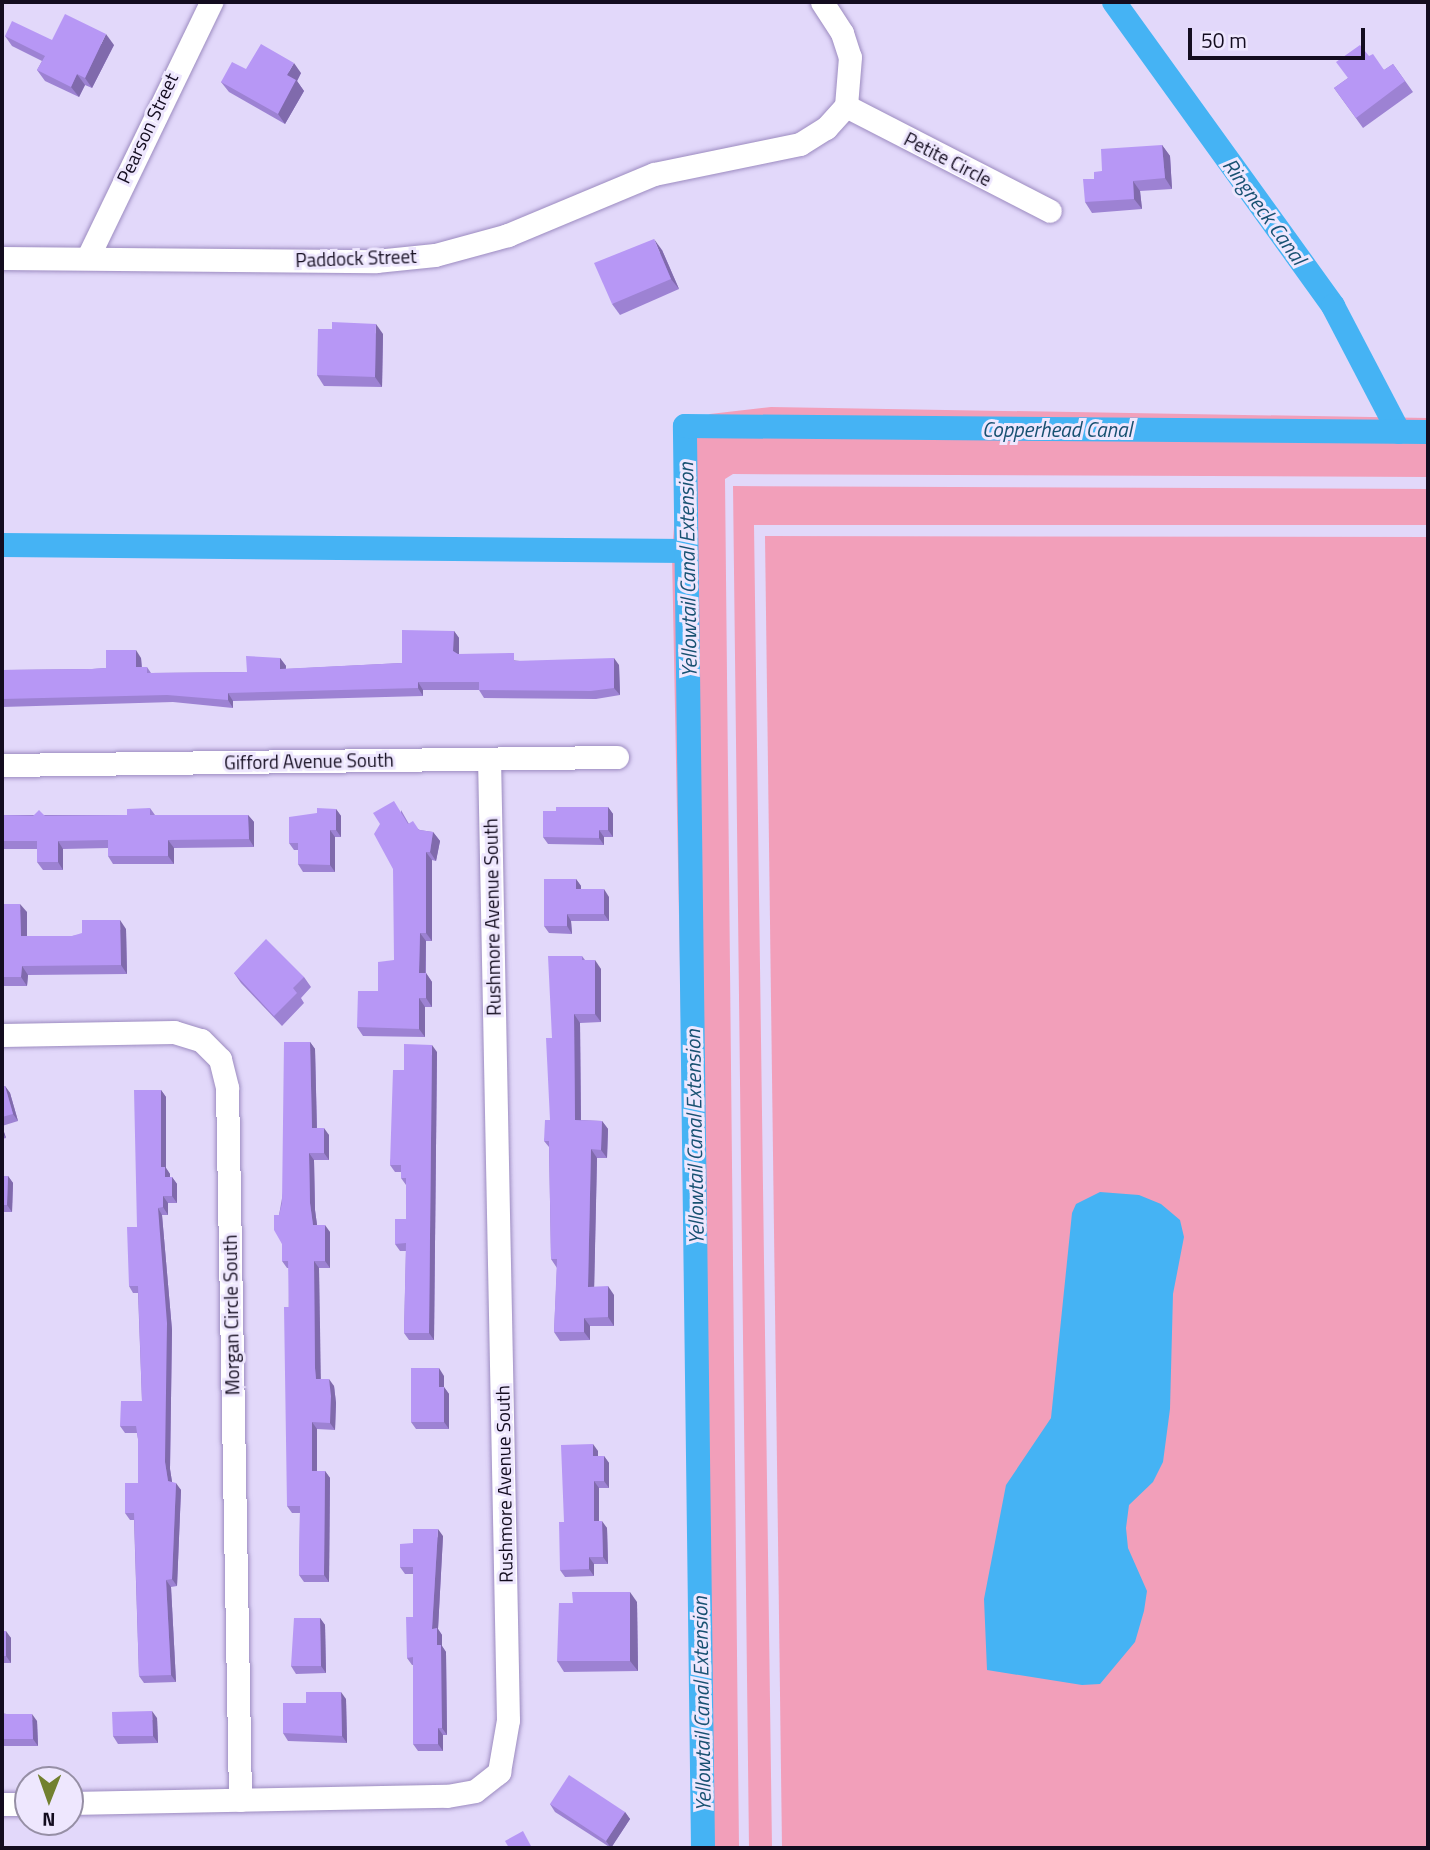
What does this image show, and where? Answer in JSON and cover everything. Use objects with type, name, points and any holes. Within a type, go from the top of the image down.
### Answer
[{"type":"street","name":"Pearson Street","points":[[88,257],[211,2]]},
{"type":"street","points":[[822,2],[842,33],[850,57],[846,106]]},
{"type":"street","name":"Paddock Street","points":[[2,258],[376,261],[435,255],[508,235],[654,174],[800,144],[826,128],[846,106]]},
{"type":"street","name":"Petite Circle","points":[[846,106],[1050,211]]},
{"type":"street","name":"Gifford Avenue South","points":[[2,765],[617,757]]},
{"type":"street","name":"Rushmore Avenue South","points":[[84,1803],[446,1796],[475,1791],[499,1772],[508,1720],[489,759]]},
{"type":"street","name":"Morgan Circle South","points":[[2,1035],[174,1032],[201,1040],[220,1059],[227,1088],[240,1800]]},
{"type":"shaded area","points":[[771,407],[1428,418],[1428,477],[733,474],[725,479],[739,1848],[697,1848],[672,554],[680,446],[687,435],[697,421],[710,414]]},
{"type":"shaded area","points":[[733,486],[1428,489],[1428,525],[754,525],[772,1848],[749,1848]]},
{"type":"shaded area","points":[[765,536],[1428,537],[1428,1848],[782,1848]]},
{"type":"water","points":[[1100,1192],[1139,1195],[1161,1204],[1180,1220],[1184,1237],[1173,1294],[1170,1409],[1163,1462],[1153,1482],[1129,1505],[1126,1528],[1128,1548],[1147,1591],[1144,1611],[1135,1642],[1100,1684],[1082,1685],[987,1670],[984,1599],[1006,1485],[1051,1418],[1072,1213],[1076,1204]]},
{"type":"building","points":[[65,14],[106,34],[85,78],[77,74],[71,87],[37,70],[45,56],[5,36],[12,21],[52,40]]},
{"type":"building","points":[[261,44],[294,63],[287,75],[296,80],[278,114],[221,82],[232,62],[246,69]]},
{"type":"building","points":[[1360,45],[1369,56],[1373,54],[1384,70],[1393,64],[1405,81],[1356,118],[1334,88],[1348,78],[1336,62]]},
{"type":"building","points":[[1162,145],[1165,178],[1133,181],[1134,199],[1085,202],[1083,179],[1094,179],[1094,172],[1102,171],[1101,149]]},
{"type":"building","points":[[654,239],[671,279],[612,304],[594,263]]},
{"type":"building","points":[[332,322],[376,324],[375,377],[317,375],[318,329],[332,329]]},
{"type":"building","points":[[402,630],[454,631],[453,651],[458,654],[514,653],[514,661],[614,658],[614,688],[591,691],[479,690],[479,682],[418,682],[418,688],[228,693],[228,700],[167,695],[2,699],[2,670],[106,668],[106,650],[136,650],[136,667],[147,667],[147,673],[247,672],[246,656],[280,658],[280,669],[402,663]]},
{"type":"building","points":[[394,801],[408,824],[413,821],[419,830],[433,832],[430,852],[426,852],[426,933],[420,933],[419,973],[426,973],[426,998],[419,998],[419,1029],[357,1027],[358,991],[378,991],[378,962],[394,960],[393,869],[374,834],[380,824],[373,813]]},
{"type":"building","points":[[556,807],[608,807],[608,830],[599,830],[599,838],[543,837],[543,811],[556,811]]},
{"type":"building","points":[[150,808],[150,815],[248,815],[249,839],[168,840],[168,856],[108,856],[108,840],[58,841],[58,862],[37,862],[37,841],[2,841],[2,815],[33,816],[39,810],[45,816],[127,815],[127,809]]},
{"type":"building","points":[[317,808],[336,809],[336,830],[330,830],[330,865],[298,864],[298,843],[289,843],[289,817],[317,813]]},
{"type":"building","points":[[544,879],[576,879],[576,889],[604,889],[604,914],[567,914],[567,926],[544,926]]},
{"type":"building","points":[[2,904],[20,904],[21,936],[72,936],[82,933],[82,920],[120,920],[121,965],[22,966],[21,977],[2,977]]},
{"type":"building","points":[[266,939],[304,977],[293,988],[297,993],[274,1016],[234,973]]},
{"type":"building","points":[[548,956],[582,956],[582,960],[595,960],[595,1014],[574,1014],[575,1120],[602,1121],[601,1150],[591,1149],[588,1287],[608,1286],[608,1317],[584,1318],[584,1332],[554,1332],[557,1259],[551,1259],[549,1141],[544,1141],[545,1120],[550,1120],[546,1038],[552,1038]]},
{"type":"building","points":[[284,1042],[310,1042],[312,1128],[324,1128],[324,1153],[309,1153],[313,1225],[325,1225],[325,1261],[314,1261],[315,1368],[316,1379],[329,1379],[330,1423],[312,1422],[312,1471],[325,1471],[324,1575],[299,1575],[300,1506],[287,1506],[284,1307],[289,1307],[288,1261],[282,1261],[282,1244],[274,1230],[274,1215],[279,1215],[282,1203]]},
{"type":"building","points":[[404,1044],[432,1045],[429,1333],[404,1333],[406,1243],[395,1244],[395,1219],[406,1219],[406,1178],[401,1178],[401,1165],[390,1165],[393,1070],[404,1070]]},
{"type":"building","points":[[5,1086],[13,1114],[2,1117],[2,1087]]},
{"type":"building","points":[[134,1090],[161,1090],[161,1167],[165,1167],[165,1177],[172,1177],[172,1196],[163,1196],[163,1207],[158,1208],[167,1323],[165,1462],[168,1481],[176,1483],[172,1579],[166,1580],[171,1675],[139,1676],[134,1513],[125,1513],[125,1483],[138,1483],[138,1439],[136,1426],[120,1426],[121,1401],[142,1401],[138,1286],[129,1286],[127,1227],[137,1227]]},
{"type":"building","points":[[2,1176],[8,1176],[7,1205],[2,1205]]},
{"type":"building","points":[[411,1368],[439,1368],[439,1387],[444,1387],[444,1422],[411,1422]]},
{"type":"building","points":[[593,1444],[593,1456],[604,1456],[604,1481],[594,1481],[594,1521],[602,1521],[603,1557],[589,1557],[589,1569],[560,1570],[559,1522],[564,1522],[561,1445]]},
{"type":"building","points":[[413,1529],[438,1529],[432,1629],[437,1628],[437,1645],[441,1645],[442,1728],[438,1728],[438,1744],[413,1744],[413,1657],[407,1658],[406,1617],[413,1617],[413,1567],[400,1567],[400,1544],[413,1543]]},
{"type":"building","points":[[572,1592],[630,1592],[630,1661],[557,1661],[559,1603],[573,1603]]},
{"type":"building","points":[[294,1618],[320,1618],[321,1666],[291,1666]]},
{"type":"building","points":[[2,1631],[6,1631],[6,1656],[2,1656]]},
{"type":"building","points":[[306,1692],[341,1692],[342,1736],[283,1733],[283,1703],[306,1703]]},
{"type":"building","points":[[152,1711],[153,1736],[113,1736],[112,1712]]},
{"type":"building","points":[[2,1714],[32,1714],[33,1739],[2,1739]]},
{"type":"building","points":[[569,1775],[625,1812],[606,1841],[550,1804]]},
{"type":"building","points":[[523,1831],[532,1848],[509,1848],[505,1841]]},
{"type":"waterway","name":"Ringneck Canal","points":[[1114,2],[1333,306],[1399,432]]},
{"type":"waterway","name":"Yellowtail Canal Extension","points":[[703,1848],[685,426],[1428,432]]},
{"type":"waterway","points":[[2,545],[686,551]]},
{"type":"water label","name":"Copperhead Canal","points":[[1057,429]]}]
